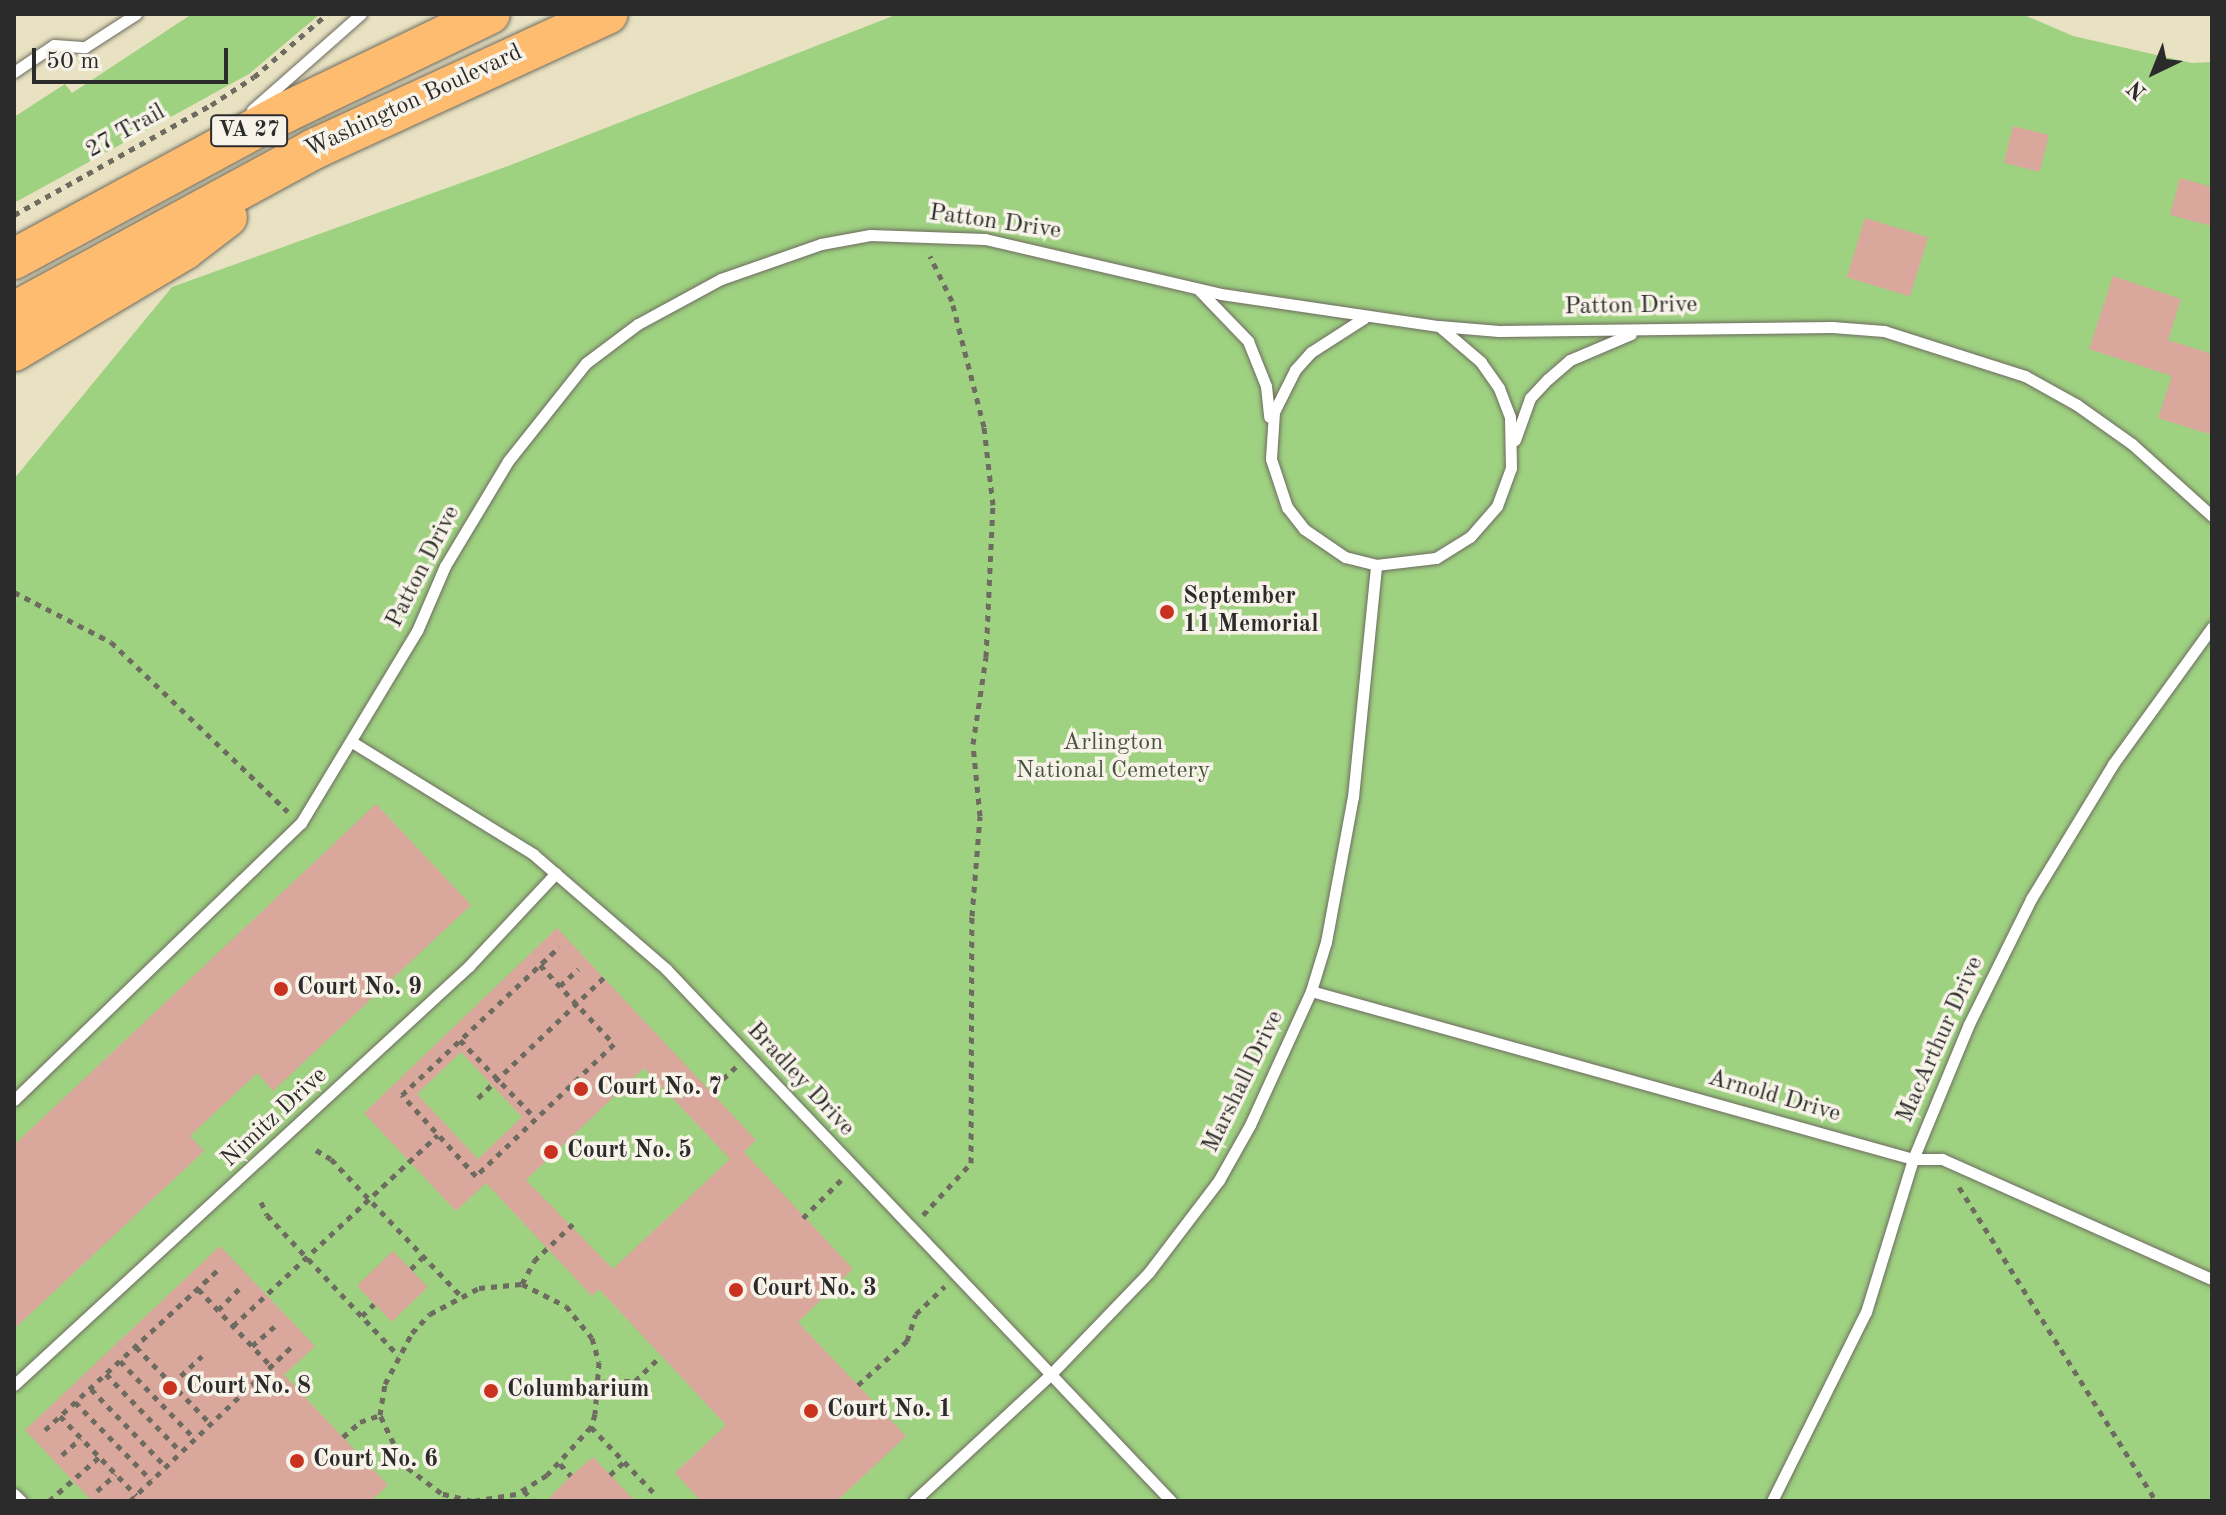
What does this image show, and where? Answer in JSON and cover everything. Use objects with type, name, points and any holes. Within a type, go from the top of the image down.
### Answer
[{"type":"highway","name":"Washington Boulevard","points":[[14,259],[197,158],[490,14]]},
{"type":"highway","name":"Washington Boulevard","points":[[14,312],[314,149],[607,14]]},
{"type":"highway","points":[[14,351],[184,250],[314,149]]},
{"type":"lane","points":[[14,72],[54,45],[85,47],[136,14]]},
{"type":"lane","points":[[197,158],[361,14]]},
{"type":"lane","name":"Patton Drive","points":[[14,1100],[301,823],[352,742],[500,473],[549,403],[586,363],[638,324],[721,279],[821,244],[919,233],[1033,248],[1196,287],[1364,318],[1439,326],[1499,331],[1832,327],[1923,340],[2025,376],[2077,405],[2132,444],[2212,516]]},
{"type":"lane","points":[[1196,287],[1231,317],[1248,341],[1266,386],[1276,482],[1304,529],[1345,557],[1376,565],[1436,558],[1470,537],[1497,506],[1530,398],[1570,360],[1602,342],[1649,329]]},
{"type":"lane","points":[[1270,435],[1274,412],[1295,370],[1311,352],[1364,318]]},
{"type":"lane","points":[[1439,326],[1481,362],[1499,388],[1513,448]]},
{"type":"lane","name":"Marshall Drive","points":[[914,1501],[1050,1375],[1149,1272],[1219,1180],[1311,991],[1343,863],[1376,565]]},
{"type":"lane","name":"MacArthur Drive","points":[[1772,1501],[1866,1312],[1913,1159],[1969,1024],[2031,899],[2113,764],[2212,627]]},
{"type":"lane","name":"Bradley Drive","points":[[352,742],[465,808],[556,873],[666,969],[908,1228],[1171,1501]]},
{"type":"lane","name":"Nimitz Drive","points":[[14,1385],[469,966],[556,873]]},
{"type":"lane","name":"Arnold Drive","points":[[1311,991],[1913,1159],[1942,1159],[2212,1279]]},
{"type":"lane","points":[[14,1494],[21,1501]]},
{"type":"path","name":"27 Trail","points":[[14,215],[222,98],[327,14]]},
{"type":"path","points":[[908,1228],[948,1194],[971,1163],[972,916],[980,816],[973,744],[986,657],[993,505],[984,427],[952,301],[919,233]]},
{"type":"path","points":[[14,592],[111,642],[301,823]]},
{"type":"path","points":[[540,965],[614,1044],[476,1176],[402,1095],[559,947]]},
{"type":"path","points":[[560,986],[578,969]]},
{"type":"path","points":[[478,1098],[605,976]]},
{"type":"path","points":[[460,1040],[535,1118]]},
{"type":"path","points":[[233,1326],[438,1135]]},
{"type":"path","points":[[316,1150],[370,1199],[461,1296]]},
{"type":"path","points":[[1942,1159],[2156,1501]]},
{"type":"path","points":[[803,1218],[852,1169]]},
{"type":"path","points":[[261,1202],[267,1215],[398,1355]]},
{"type":"path","points":[[522,1284],[534,1261],[575,1222]]},
{"type":"path","points":[[411,1269],[424,1256]]},
{"type":"path","points":[[45,1430],[219,1269]]},
{"type":"path","points":[[858,1385],[907,1341],[916,1314],[955,1277]]},
{"type":"path","points":[[522,1284],[549,1294],[579,1320],[592,1338],[600,1382],[591,1427],[560,1464],[524,1491],[472,1501],[423,1483],[404,1465],[380,1415],[385,1384],[398,1355],[430,1314],[461,1296],[479,1288],[522,1284]]},
{"type":"path","points":[[218,1310],[240,1288]]},
{"type":"path","points":[[198,1289],[271,1366]]},
{"type":"path","points":[[362,1316],[374,1304]]},
{"type":"path","points":[[252,1346],[275,1326]]},
{"type":"path","points":[[136,1346],[211,1424]]},
{"type":"path","points":[[130,1501],[292,1346]]},
{"type":"path","points":[[172,1384],[202,1356]]},
{"type":"path","points":[[600,1382],[635,1381],[661,1356]]},
{"type":"path","points":[[120,1361],[195,1439]]},
{"type":"path","points":[[106,1374],[181,1452]]},
{"type":"path","points":[[91,1389],[166,1467]]},
{"type":"path","points":[[75,1402],[151,1480]]},
{"type":"path","points":[[343,1437],[360,1422],[380,1415]]},
{"type":"path","points":[[60,1416],[136,1495]]},
{"type":"path","points":[[591,1427],[656,1495]]},
{"type":"path","points":[[62,1455],[81,1438]]},
{"type":"path","points":[[49,1501],[100,1457]]},
{"type":"path","points":[[610,1475],[624,1462]]},
{"type":"path","points":[[560,1464],[571,1476]]},
{"type":"path","points":[[97,1491],[116,1474]]},
{"type":"path","points":[[524,1491],[534,1501]]},
{"type":"green space","points":[[192,14],[320,14],[249,74],[14,203],[14,117],[65,84],[72,93]]},
{"type":"green space","name":"Arlington National Cemetery","points":[[898,14],[2022,14],[2073,36],[2192,63],[2212,62],[2212,1501],[14,1501],[14,479],[172,287],[508,166]]},
{"type":"building","points":[[2013,126],[2049,135],[2040,172],[2004,163]]},
{"type":"building","points":[[2180,178],[2212,187],[2212,226],[2170,215]]},
{"type":"building","points":[[1865,218],[1928,237],[1910,297],[1847,277]]},
{"type":"building","points":[[2113,276],[2181,299],[2168,340],[2212,354],[2212,435],[2158,418],[2172,376],[2089,349]]},
{"type":"building","name":"Court No. 9","points":[[376,804],[471,905],[273,1091],[257,1073],[190,1136],[204,1151],[14,1329],[14,1145]]},
{"type":"building","points":[[557,928],[756,1140],[744,1152],[853,1269],[798,1322],[906,1436],[837,1501],[701,1501],[675,1473],[726,1425],[599,1289],[592,1296],[486,1183],[456,1211],[364,1113]],"holes":[[[461,1052],[522,1117],[478,1159],[417,1094]],[[644,1068],[730,1159],[613,1269],[526,1180]]]},
{"type":"building","name":"Court No. 8","points":[[220,1246],[315,1346],[284,1375],[388,1485],[371,1501],[92,1501],[25,1430]]},
{"type":"building","points":[[393,1251],[428,1287],[392,1322],[357,1286]]},
{"type":"building","points":[[593,1457],[635,1501],[546,1501],[571,1476]]},
{"type":"place","name":"September 11 Memorial","points":[[1167,612]]},
{"type":"place","name":"Court No. 9","points":[[281,989]]},
{"type":"place","name":"Court No. 7","points":[[581,1089]]},
{"type":"place","name":"Court No. 5","points":[[551,1152]]},
{"type":"place","name":"Court No. 3","points":[[736,1290]]},
{"type":"place","name":"Court No. 8","points":[[170,1388]]},
{"type":"place","name":"Columbarium","points":[[491,1391]]},
{"type":"place","name":"Court No. 1","points":[[811,1411]]},
{"type":"place","name":"Court No. 6","points":[[297,1461]]}]
